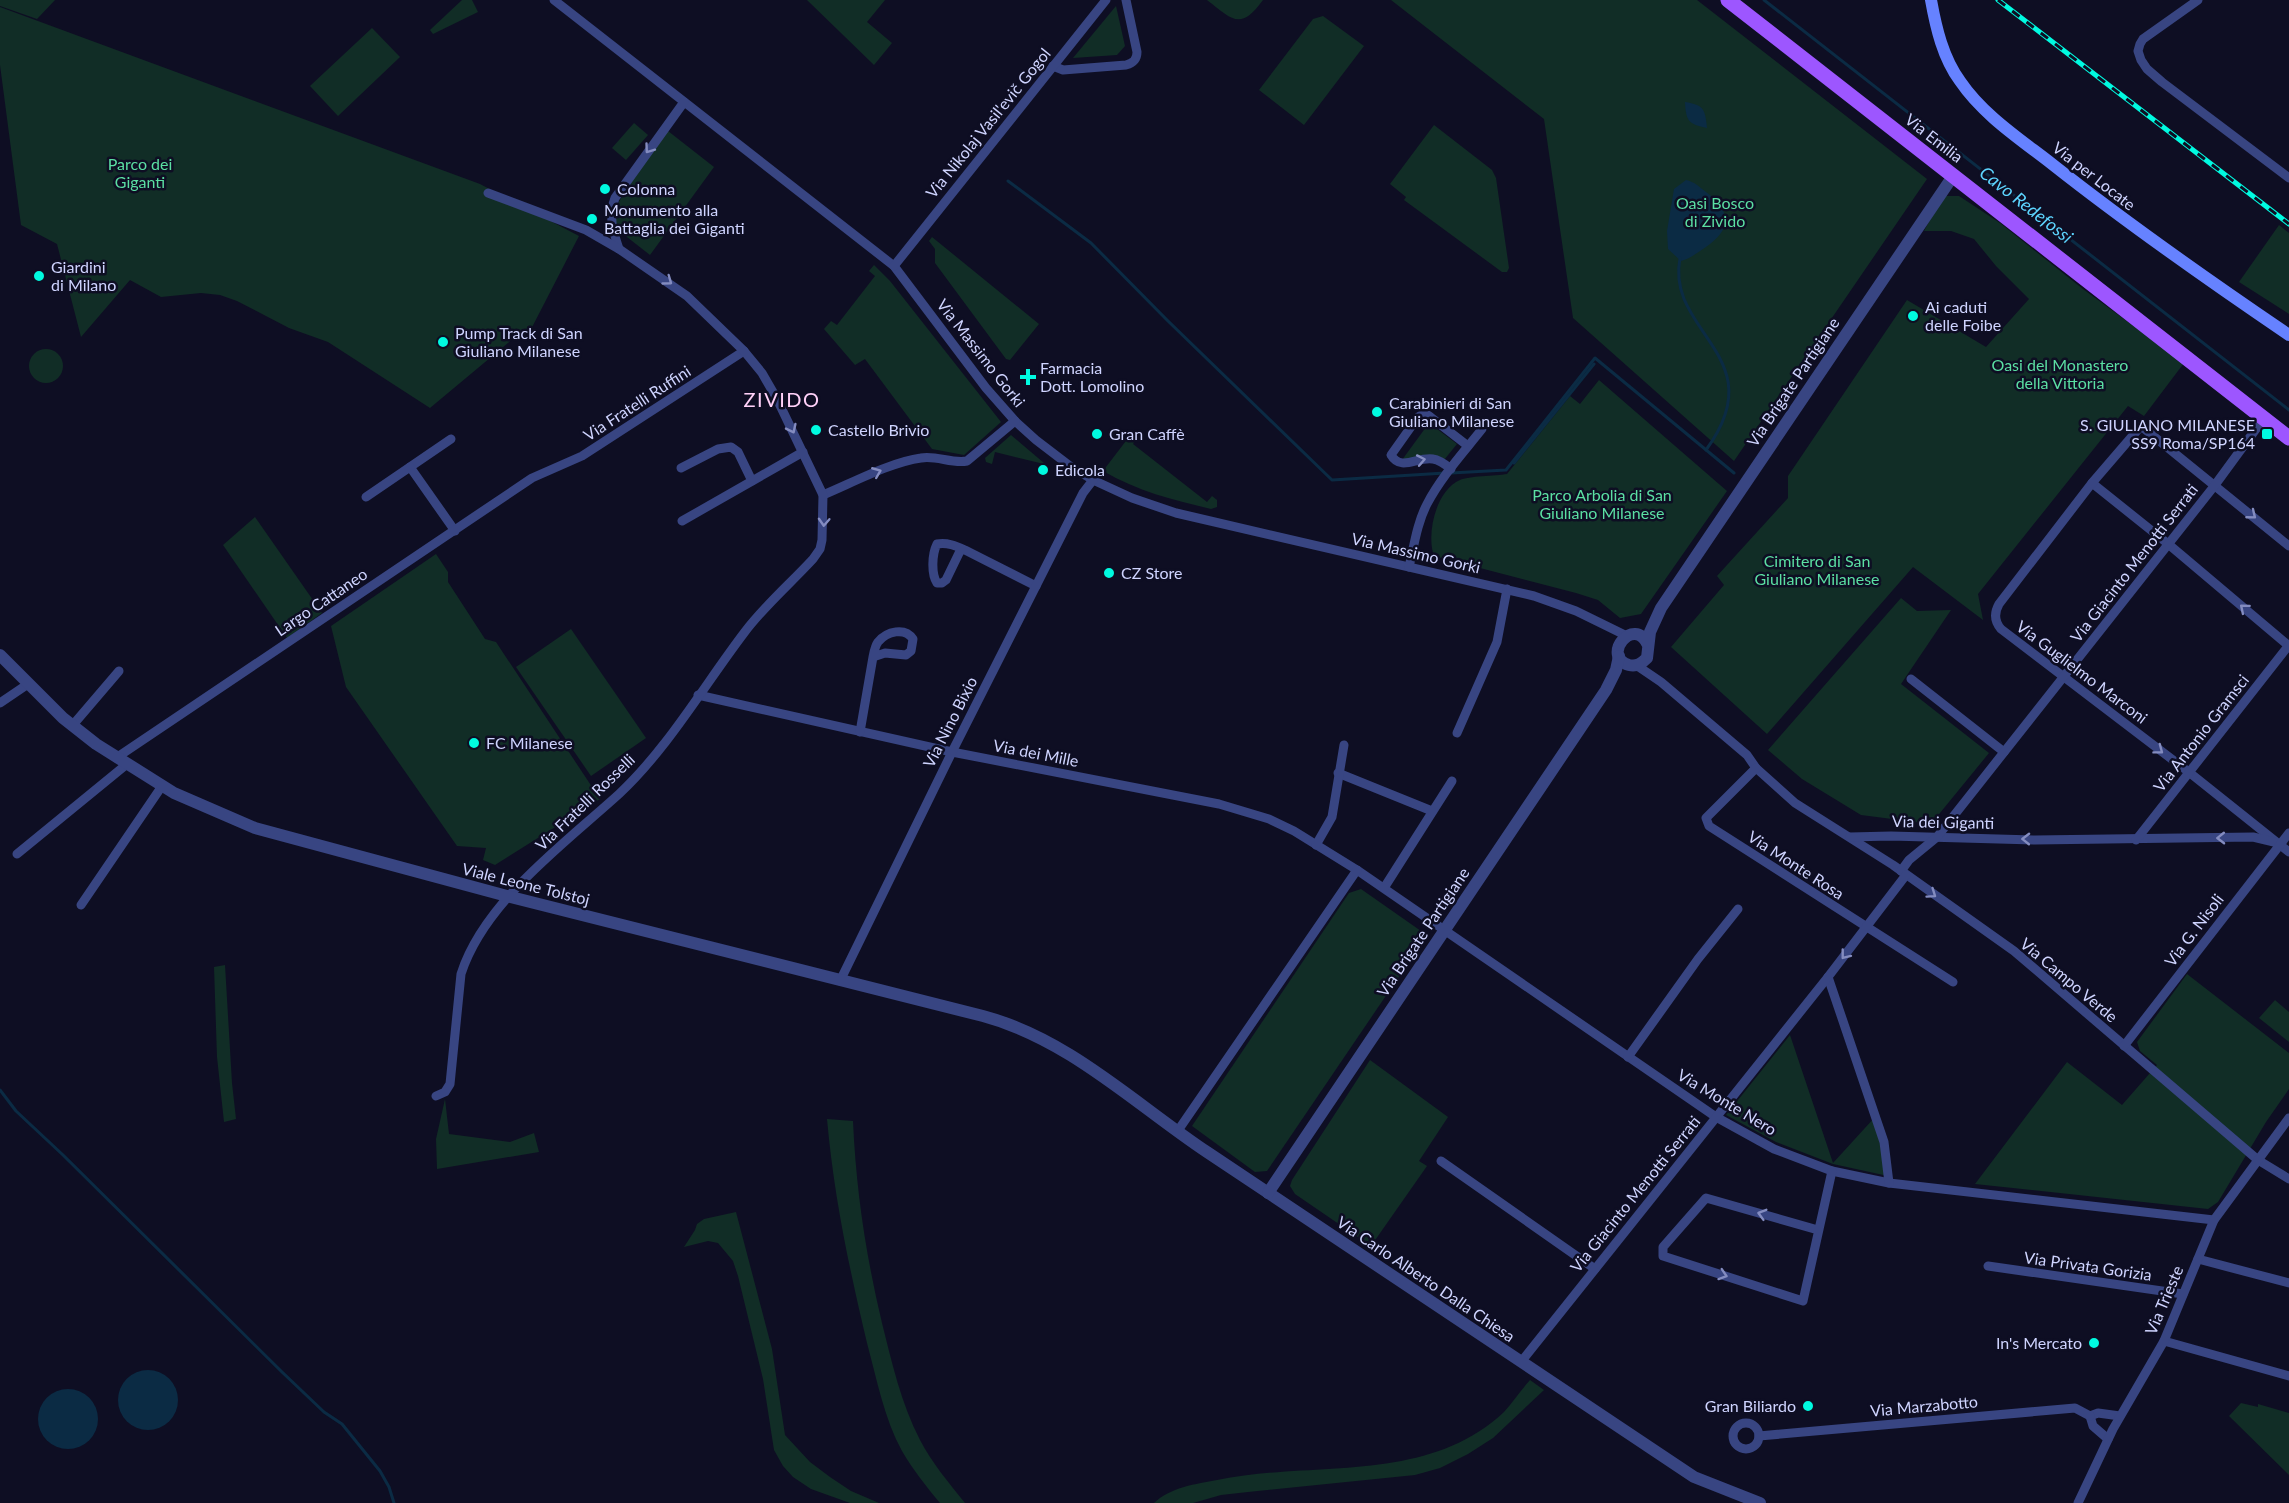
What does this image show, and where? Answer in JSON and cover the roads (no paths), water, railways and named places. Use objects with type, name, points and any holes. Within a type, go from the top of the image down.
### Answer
[{"type":"main road","name":"Via Emilia","points":[[1728,0],[2289,438]]},
{"type":"main road","name":"Via per Locate","points":[[1932,0],[1940,39],[1948,59],[1959,80],[1988,113],[2138,231],[2289,335]]},
{"type":"street","name":"Via Massimo Gorki","points":[[554,0],[894,266],[986,388],[1015,421],[1061,460],[1093,480],[1132,498],[1176,513],[1507,589],[1553,602],[1631,635]]},
{"type":"street","name":"Via Nikolaj Vasil'evič Gogol","points":[[894,266],[1106,0]]},
{"type":"street","points":[[1053,66],[1063,70],[1125,65],[1135,61],[1137,52],[1126,0]]},
{"type":"street","points":[[2198,0],[2143,39],[2138,51],[2141,60],[2146,69],[2162,82],[2289,178]]},
{"type":"street","points":[[619,249],[611,221],[615,198],[684,102]]},
{"type":"street","name":"Via Brigate Partigiane","points":[[1268,1192],[1606,690],[1641,658],[1661,608],[1953,176]]},
{"type":"street","points":[[488,193],[586,230],[619,249],[687,296],[744,351],[766,380],[823,495],[911,459],[928,457],[967,461],[1015,421]]},
{"type":"street","name":"Via Fratelli Ruffini","points":[[543,472],[588,453],[744,351]]},
{"type":"street","points":[[1451,469],[1435,459],[1401,463],[1391,455],[1418,417],[1423,414],[1428,415],[1468,446]]},
{"type":"street","name":"Via Giacinto Menotti Serrati","points":[[1909,860],[1937,837],[2215,485],[2264,418]]},
{"type":"street","name":"Via Guglielmo Marconi","points":[[2215,485],[2141,426],[2092,483],[1999,604],[1995,615],[1996,622],[2001,629],[2062,677],[2190,772],[2289,852]]},
{"type":"street","points":[[1409,567],[1422,514],[1440,483],[1482,429]]},
{"type":"street","points":[[366,497],[451,439]]},
{"type":"street","points":[[681,468],[718,449],[729,446],[738,452],[752,481]]},
{"type":"street","points":[[682,521],[803,452]]},
{"type":"street","points":[[410,467],[455,531]]},
{"type":"street","name":"Largo Cattaneo","points":[[17,854],[121,761],[543,472]]},
{"type":"street","name":"Via Nino Bixio","points":[[840,981],[1083,492],[1093,480]]},
{"type":"street","points":[[2092,483],[2289,646]]},
{"type":"street","points":[[2215,485],[2289,546]]},
{"type":"street","name":"Via Fratelli Rosselli","points":[[436,1096],[444,1092],[450,1084],[458,997],[465,961],[478,937],[507,896],[629,785],[661,747],[749,627],[820,549],[824,528],[823,495]]},
{"type":"street","points":[[961,549],[1036,586]]},
{"type":"street","points":[[1457,733],[1497,642],[1507,589]]},
{"type":"street","name":"Via Brigate Partigiane","points":[[1606,690],[1618,652],[1631,635],[1661,608]]},
{"type":"street","name":"Via Massimo Gorki","points":[[1598,622],[1609,632],[1618,652]]},
{"type":"street","points":[[1631,635],[1642,637],[1641,658],[1661,682],[1747,755],[1756,768],[1795,803],[1850,837]]},
{"type":"street","name":"Via Antonio Gramsci","points":[[2136,840],[2289,646]]},
{"type":"street","points":[[1618,652],[1622,661],[1641,658]]},
{"type":"street","name":"Viale Leone Tolstoj","points":[[0,655],[72,726],[121,761],[162,786],[208,809],[263,831],[507,896],[998,1020],[1049,1042],[1084,1064]]},
{"type":"street","points":[[860,732],[873,657]]},
{"type":"street","points":[[72,726],[118,671]]},
{"type":"street","points":[[1911,679],[2004,752]]},
{"type":"street","points":[[0,703],[28,684]]},
{"type":"street","name":"Via dei Mille","points":[[698,695],[952,752],[1238,809],[1280,823],[1357,870],[1445,930]]},
{"type":"street","points":[[1317,845],[1332,817],[1344,746]]},
{"type":"street","name":"Via Monte Rosa","points":[[1756,768],[1706,818],[1709,826],[1953,982]]},
{"type":"street","points":[[1338,773],[1432,812]]},
{"type":"street","points":[[1383,888],[1452,781]]},
{"type":"street","points":[[81,905],[162,786]]},
{"type":"street","name":"Via G. Nisoli","points":[[2124,1046],[2289,833]]},
{"type":"street","name":"Via dei Giganti","points":[[1850,837],[2136,840],[2253,837],[2279,844]]},
{"type":"street","name":"Via Campo Verde","points":[[1850,837],[2014,951],[2258,1160],[2289,1179]]},
{"type":"street","name":"Via Giacinto Menotti Serrati","points":[[1521,1362],[1867,928],[1903,873],[1915,850],[1918,837]]},
{"type":"street","points":[[1177,1132],[1357,870]]},
{"type":"street","points":[[1628,1056],[1698,959],[1738,909]]},
{"type":"street","name":"Via Monte Nero","points":[[1445,930],[1716,1117],[1774,1149],[1832,1171],[1889,1183],[2214,1220]]},
{"type":"street","points":[[1828,977],[1884,1142],[1889,1183]]},
{"type":"street","name":"Via Carlo Alberto Dalla Chiesa","points":[[1084,1064],[1177,1132],[1694,1477],[1760,1503]]},
{"type":"street","name":"Via Trieste","points":[[2078,1503],[2120,1416],[2164,1341],[2214,1220],[2289,1118]]},
{"type":"street","points":[[1441,1161],[1595,1269]]},
{"type":"street","points":[[1818,1230],[1706,1198],[1663,1247],[1663,1256],[1803,1301],[1832,1171]]},
{"type":"street","points":[[2198,1259],[2289,1284]]},
{"type":"street","name":"Via Privata Gorizia","points":[[1988,1266],[2183,1294]]},
{"type":"street","points":[[2164,1341],[2289,1376]]},
{"type":"street","name":"Via Marzabotto","points":[[1759,1436],[2075,1408],[2090,1416],[2098,1413],[2120,1416]]},
{"type":"street","points":[[2090,1416],[2093,1426],[2108,1439]]},
{"type":"water","points":[[1685,102],[1702,109],[1707,128],[1689,121]]},
{"type":"water","points":[[1686,180],[1696,184],[1714,199],[1726,220],[1721,233],[1715,240],[1688,259],[1681,261],[1668,249],[1667,231],[1674,189]]},
{"type":"water","points":[[142,1370],[154,1370],[165,1375],[173,1383],[178,1400],[176,1412],[165,1425],[154,1430],[142,1430],[131,1425],[123,1417],[118,1406],[118,1394],[123,1383],[131,1375]]},
{"type":"water","points":[[62,1389],[74,1389],[85,1394],[93,1402],[98,1419],[96,1431],[85,1444],[74,1449],[62,1449],[51,1444],[43,1436],[38,1425],[38,1413],[43,1402],[51,1394]]},
{"type":"waterway","name":"Cavo Redefossi","points":[[1764,0],[2289,410]]},
{"type":"waterway","points":[[1008,181],[1091,243],[1332,480],[1445,473]]},
{"type":"waterway","points":[[1680,258],[1680,284],[1687,306],[1724,368],[1729,391],[1724,418],[1706,450]]},
{"type":"waterway","points":[[1451,473],[1506,470],[1595,358],[1734,473]]},
{"type":"waterway","points":[[1514,463],[1594,364]]},
{"type":"waterway","points":[[0,1090],[16,1111],[282,1372],[324,1412],[342,1424],[380,1471],[389,1487],[394,1503]]},
{"type":"railway","points":[[1998,0],[2289,224]]},
{"type":"place","name":"Colonna","points":[[605,189]]},
{"type":"place","name":"Monumento alla Battaglia dei Giganti","points":[[592,219]]},
{"type":"place","name":"Giardini di Milano","points":[[39,276]]},
{"type":"place","name":"Ai caduti delle Foibe","points":[[1913,316]]},
{"type":"place","name":"Pump Track di San Giuliano Milanese","points":[[443,342]]},
{"type":"place","name":"Farmacia Dott. Lomolino","points":[[1028,377]]},
{"type":"place","name":"Carabinieri di San Giuliano Milanese","points":[[1377,412]]},
{"type":"place","name":"Castello Brivio","points":[[816,430]]},
{"type":"place","name":"Gran Caffè","points":[[1097,434]]},
{"type":"place","name":"S. GIULIANO MILANESE SS9 Roma/SP164","points":[[2267,434]]},
{"type":"place","name":"Edicola","points":[[1043,470]]},
{"type":"place","name":"CZ Store","points":[[1109,573]]},
{"type":"place","name":"FC Milanese","points":[[474,743]]},
{"type":"place","name":"In's Mercato","points":[[2094,1343]]},
{"type":"place","name":"Gran Biliardo","points":[[1808,1406]]},
{"type":"district","name":"ZIVIDO","points":[[782,400]]},
{"type":"park label","name":"Parco dei Giganti","points":[[140,173]]},
{"type":"park label","name":"Oasi Bosco di Zivido","points":[[1715,212]]},
{"type":"park label","name":"Oasi del Monastero della Vittoria","points":[[2060,374]]},
{"type":"park label","name":"Parco Arbolia di San Giuliano Milanese","points":[[1602,504]]},
{"type":"park label","name":"Cimitero di San Giuliano Milanese","points":[[1817,570]]}]
